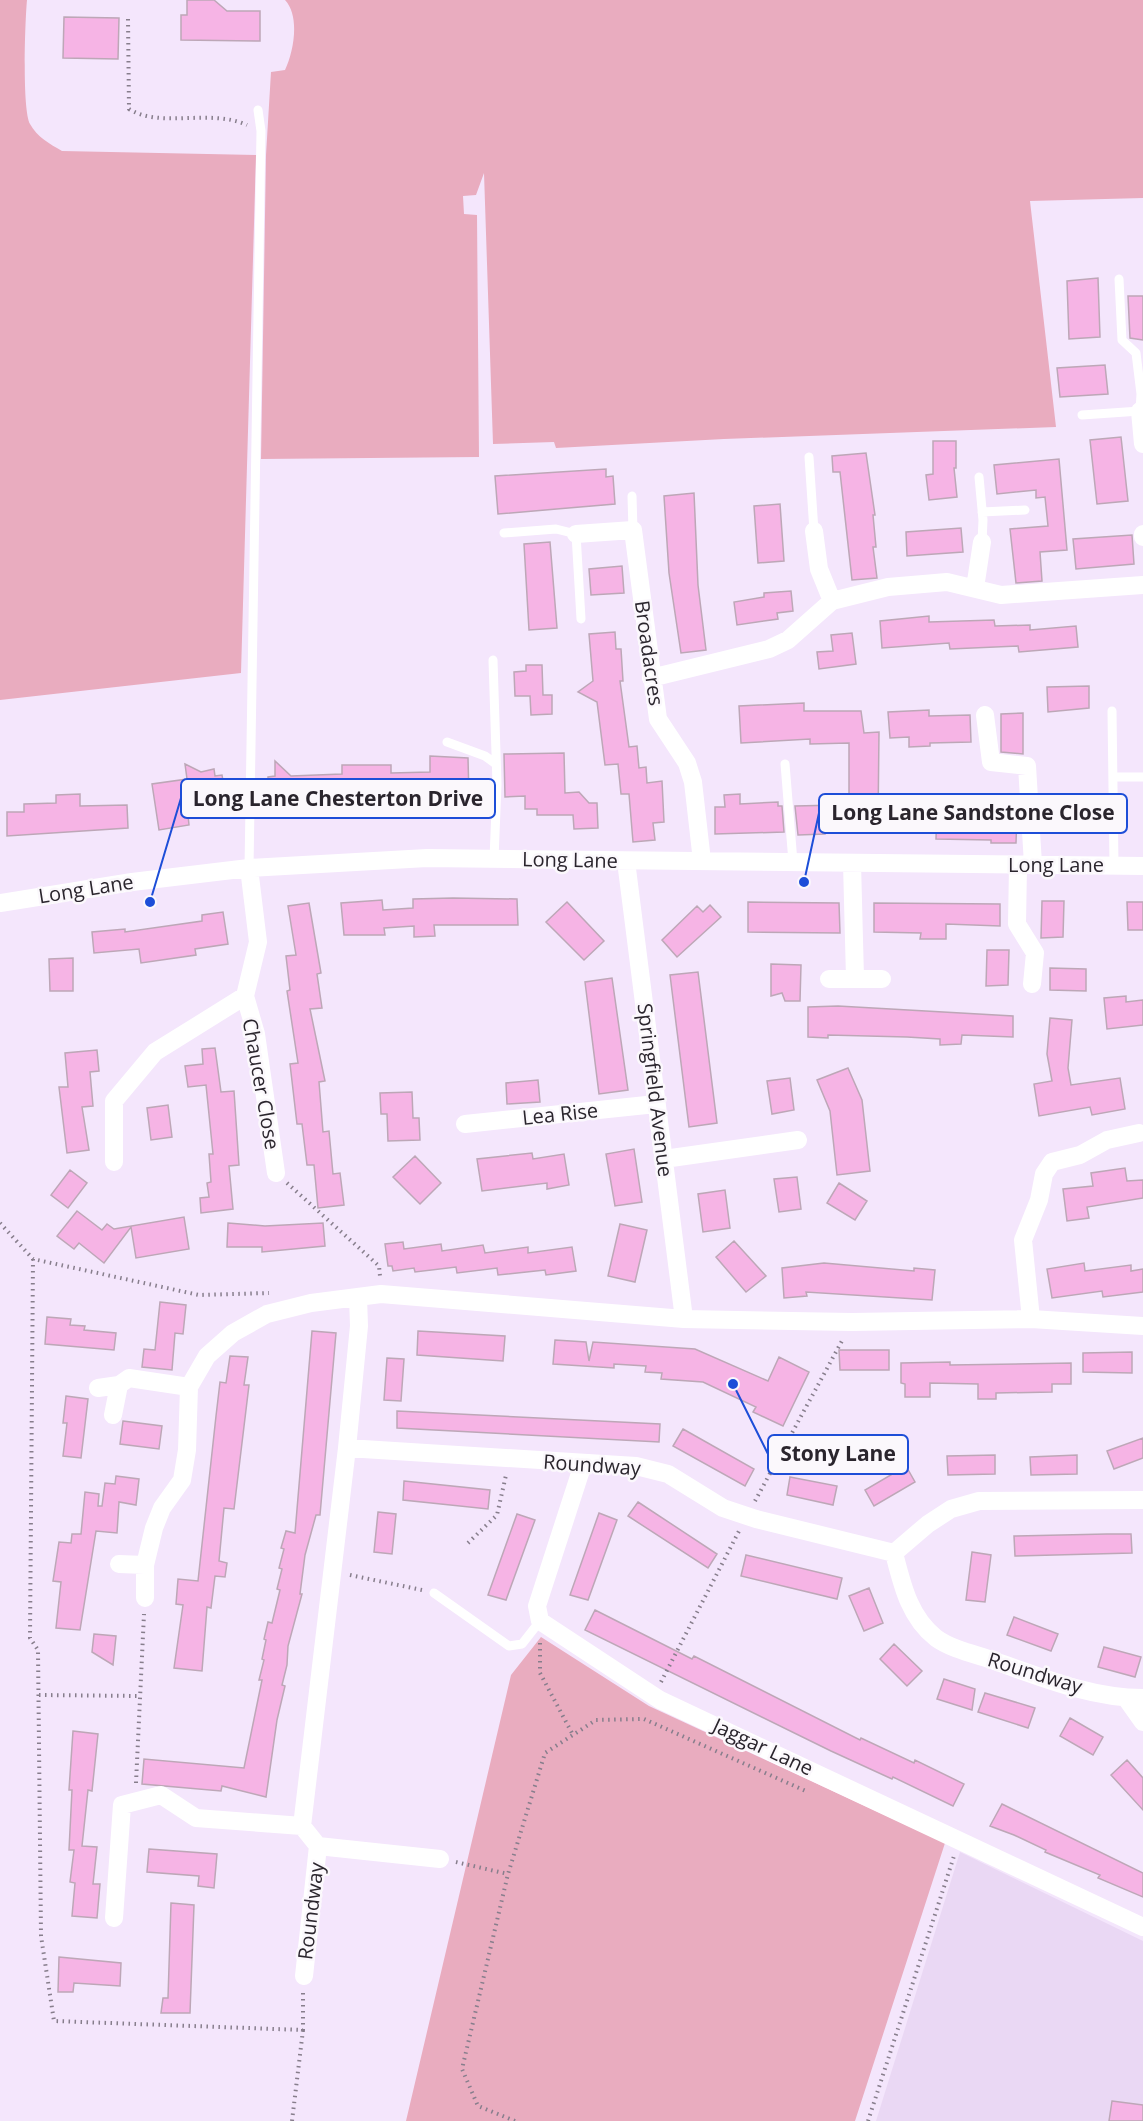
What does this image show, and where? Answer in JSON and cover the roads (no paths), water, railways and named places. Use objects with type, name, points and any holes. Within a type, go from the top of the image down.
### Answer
[{"type":"street","points":[[1140,411],[1143,444]]},
{"type":"street","points":[[576,534],[633,530]]},
{"type":"street","name":"Broadacres","points":[[633,530],[658,719],[687,763],[693,782],[702,861]]},
{"type":"street","points":[[814,531],[819,569],[832,601]]},
{"type":"street","points":[[975,588],[982,542]]},
{"type":"street","points":[[651,678],[769,649],[788,640],[832,601],[888,587],[947,582],[1001,595],[1143,585]]},
{"type":"street","points":[[985,715],[991,762],[1027,766],[1026,865],[1017,924],[1035,953],[1032,984]]},
{"type":"street","name":"Long Lane","points":[[0,903],[132,882],[249,868],[426,858],[1143,866]]},
{"type":"street","name":"Springfield Avenue","points":[[626,861],[684,1319]]},
{"type":"street","points":[[852,863],[855,978]]},
{"type":"street","points":[[114,1162],[114,1101],[155,1052],[245,996],[258,942],[249,868]]},
{"type":"street","points":[[829,979],[882,979]]},
{"type":"street","name":"Chaucer Close","points":[[245,996],[255,1035],[276,1173]]},
{"type":"street","name":"Lea Rise","points":[[465,1124],[656,1104]]},
{"type":"street","points":[[1031,1319],[1023,1240],[1038,1200],[1044,1174],[1052,1162],[1080,1155],[1107,1140],[1139,1133]]},
{"type":"street","points":[[664,1159],[798,1140]]},
{"type":"street","points":[[145,1598],[145,1565],[162,1508],[182,1480],[188,1450],[189,1387],[207,1356],[233,1333],[267,1314],[311,1303],[381,1294],[684,1319],[852,1322],[1031,1319],[1143,1326]]},
{"type":"street","points":[[114,1918],[122,1805],[160,1796],[196,1818],[302,1826],[347,1448],[359,1326],[358,1297]]},
{"type":"street","points":[[98,1388],[119,1384],[129,1378],[189,1387]]},
{"type":"street","points":[[113,1415],[119,1384]]},
{"type":"street","name":"Roundway","points":[[347,1448],[636,1466],[668,1474],[723,1508],[756,1519],[894,1553],[904,1594],[917,1618],[936,1638],[958,1649],[1068,1686],[1134,1698],[1143,1722]]},
{"type":"street","points":[[540,1621],[537,1606],[583,1464]]},
{"type":"street","points":[[894,1553],[928,1524],[951,1509],[979,1501],[1143,1500]]},
{"type":"street","points":[[119,1564],[145,1565]]},
{"type":"street","name":"Jaggar Lane","points":[[540,1621],[660,1700],[1143,1927]]},
{"type":"street","name":"Roundway","points":[[302,1826],[318,1846],[303,1976]]},
{"type":"street","name":"Roundway","points":[[318,1846],[440,1859]]},
{"type":"lane","points":[[249,868],[261,131],[258,110]]},
{"type":"lane","points":[[1082,415],[1140,411],[1140,352],[1122,340],[1119,279]]},
{"type":"lane","points":[[808,457],[814,531]]},
{"type":"lane","points":[[979,477],[982,542]]},
{"type":"lane","points":[[632,496],[633,530]]},
{"type":"lane","points":[[982,512],[1025,510]]},
{"type":"lane","points":[[504,533],[556,529],[576,534],[581,619]]},
{"type":"lane","points":[[494,660],[496,764],[494,859]]},
{"type":"lane","points":[[1112,711],[1114,865]]},
{"type":"lane","points":[[447,742],[485,756],[496,764]]},
{"type":"lane","points":[[785,764],[793,862]]},
{"type":"lane","points":[[1113,777],[1143,777]]},
{"type":"lane","points":[[434,1593],[509,1646],[522,1644],[540,1621]]},
{"type":"place","name":"Long Lane Sandstone Close","points":[[804,882]]},
{"type":"place","name":"Long Lane Chesterton Drive","points":[[150,902]]},
{"type":"place","name":"Stony Lane","points":[[733,1384]]}]
